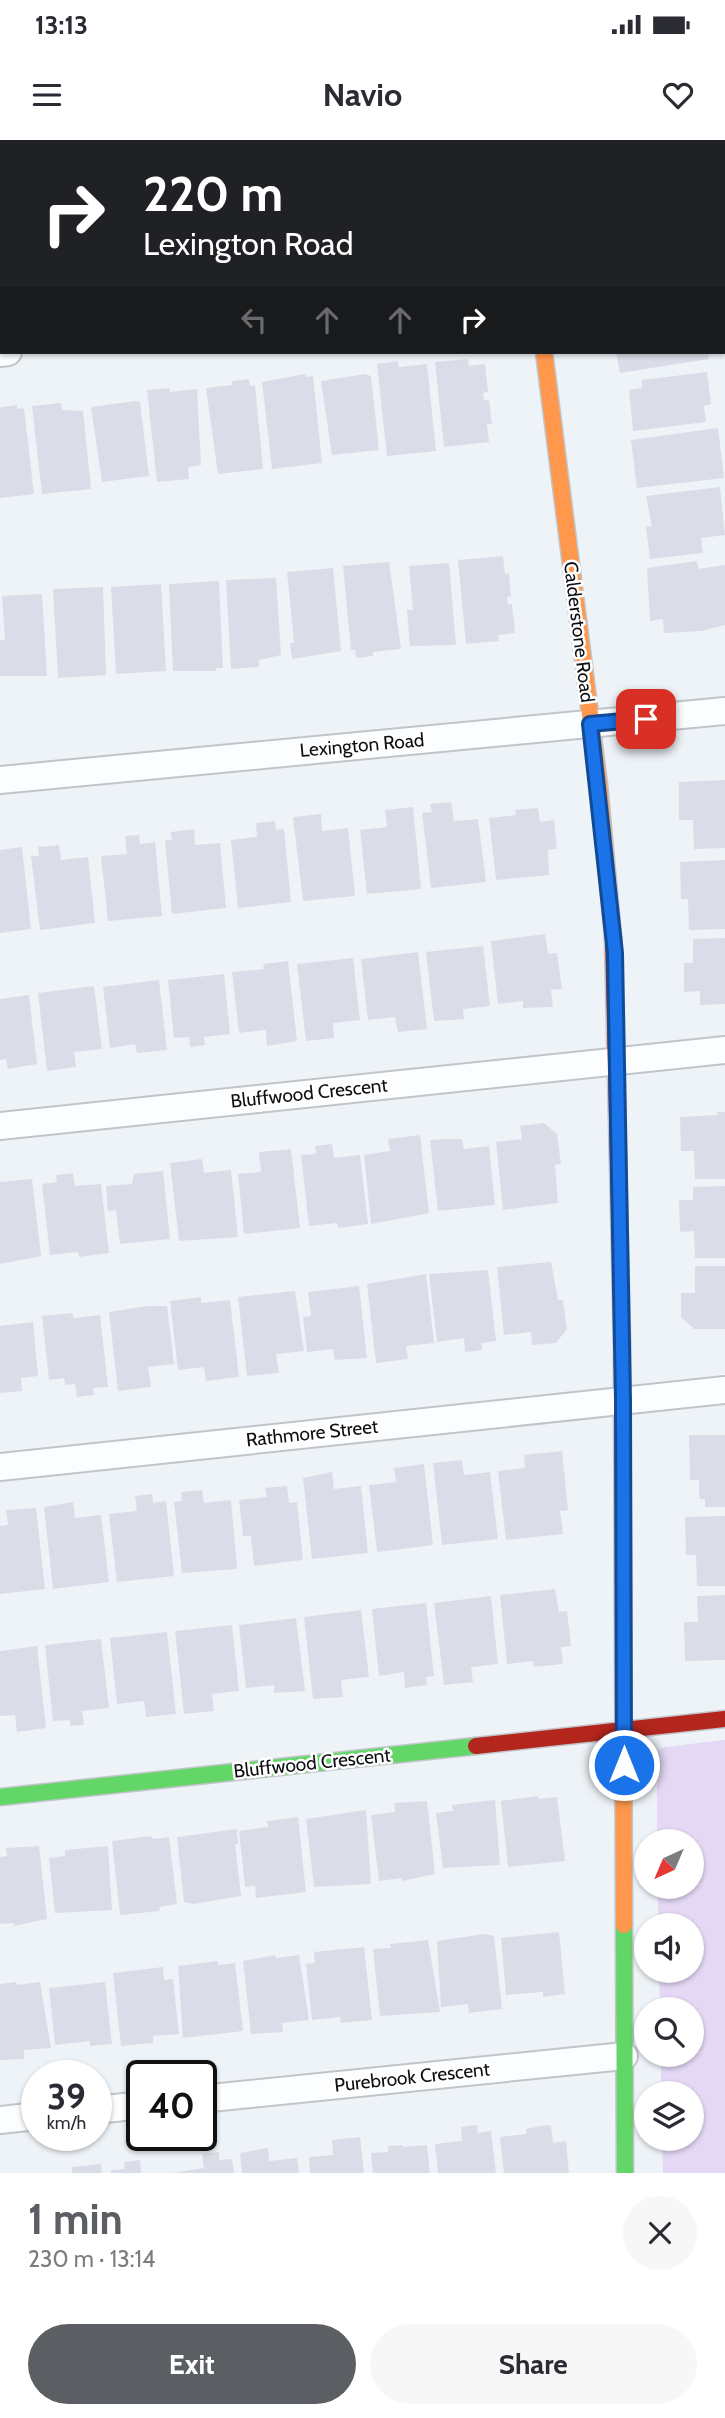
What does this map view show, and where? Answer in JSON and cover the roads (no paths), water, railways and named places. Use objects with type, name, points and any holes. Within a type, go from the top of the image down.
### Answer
[{"type":"street","name":"Calderstone Road","points":[[544,354],[612,909],[618,1061],[623,1400],[625,2173]]},
{"type":"street","name":"Lexington Road","points":[[0,780],[725,711]]},
{"type":"street","name":"Bluffwood Crescent","points":[[0,1126],[725,1050]]},
{"type":"street","name":"Rathmore Street","points":[[0,1467],[725,1390]]},
{"type":"street","name":"Bluffwood Crescent","points":[[0,1797],[725,1719]]},
{"type":"street","name":"Purebrook Crescent","points":[[217,2097],[624,2056]]},
{"type":"street","points":[[0,2120],[21,2118]]}]
